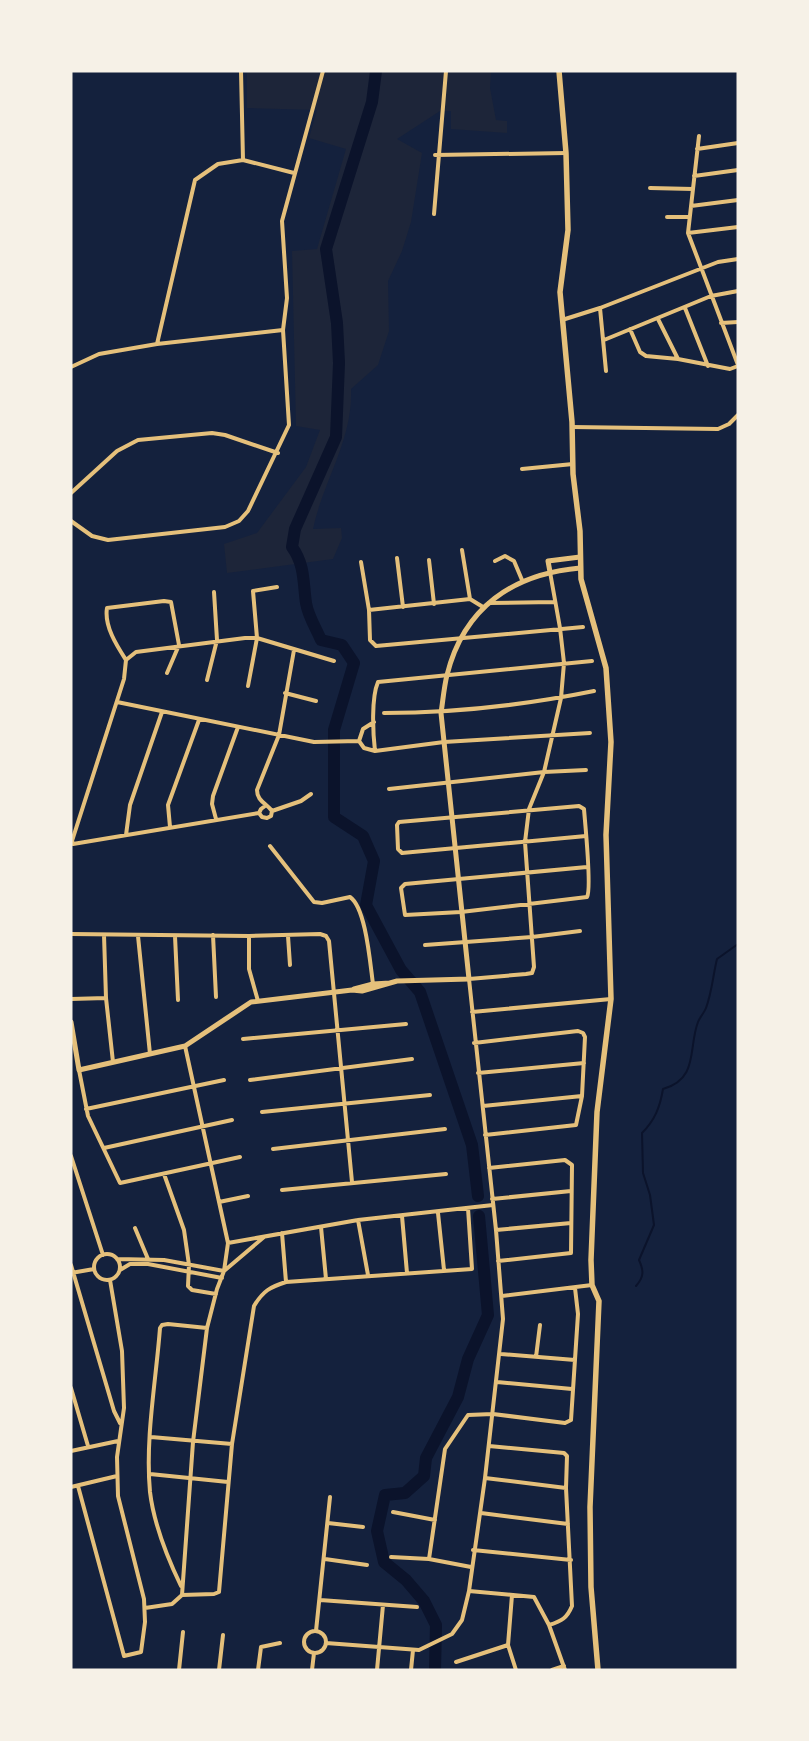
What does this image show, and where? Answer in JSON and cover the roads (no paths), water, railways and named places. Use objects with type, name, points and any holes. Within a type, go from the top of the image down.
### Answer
[{"type":"main road","points":[[559,71],[566,154],[568,230],[560,292],[580,531],[580,568],[581,579],[606,668],[611,742],[606,835],[611,998],[597,1112],[592,1285],[599,1301],[590,1506],[591,1587],[598,1670]]},
{"type":"street","points":[[241,71],[243,160]]},
{"type":"street","points":[[71,521],[92,536],[108,540],[225,527],[239,522],[248,511],[278,453],[289,425],[282,330],[287,298],[282,221],[323,71]]},
{"type":"street","points":[[434,214],[446,71]]},
{"type":"street","points":[[630,329],[640,352],[646,356],[678,359],[730,369],[738,366],[688,233],[698,136]]},
{"type":"street","points":[[697,149],[738,143]]},
{"type":"street","points":[[435,154],[566,154]]},
{"type":"street","points":[[157,344],[195,180],[218,164],[243,160],[294,173]]},
{"type":"street","points":[[694,176],[738,170]]},
{"type":"street","points":[[650,188],[692,189]]},
{"type":"street","points":[[691,206],[738,200]]},
{"type":"street","points":[[667,217],[690,217]]},
{"type":"street","points":[[688,233],[738,228]]},
{"type":"street","points":[[562,320],[600,308],[718,262],[738,259]]},
{"type":"street","points":[[604,340],[711,296],[738,291]]},
{"type":"street","points":[[600,308],[606,371]]},
{"type":"street","points":[[685,308],[708,366]]},
{"type":"street","points":[[658,319],[678,359]]},
{"type":"street","points":[[721,323],[738,322]]},
{"type":"street","points":[[71,367],[99,354],[157,344],[282,330]]},
{"type":"street","points":[[572,427],[718,429],[729,424],[738,415]]},
{"type":"street","points":[[71,494],[117,451],[138,440],[212,433],[225,435],[278,453]]},
{"type":"street","points":[[522,469],[573,464]]},
{"type":"street","points":[[462,550],[470,598]]},
{"type":"street","points":[[494,560],[505,556],[510,558],[522,580]]},
{"type":"street","points":[[79,1070],[185,1046],[251,1002],[352,990],[373,984],[430,979],[469,979],[532,973],[532,937],[525,872],[525,842],[529,809],[544,772],[561,698],[564,663],[548,561],[580,557]]},
{"type":"street","points":[[397,558],[403,607]]},
{"type":"street","points":[[429,560],[434,604]]},
{"type":"street","points":[[360,562],[369,610],[370,640],[376,646],[583,627]]},
{"type":"street","points":[[326,1643],[419,1650],[450,1635],[462,1620],[469,1591],[473,1550],[481,1513],[497,1382],[502,1296],[474,1043],[454,817],[448,783],[441,713],[447,675],[461,638],[479,610],[522,580],[550,572],[580,568]]},
{"type":"street","points":[[248,686],[257,638],[253,590],[277,587]]},
{"type":"street","points":[[206,680],[217,640],[214,592]]},
{"type":"street","points":[[369,610],[434,604],[470,598],[486,605],[554,602]]},
{"type":"street","points":[[167,673],[179,645],[171,602],[164,601],[107,608],[106,613],[114,642],[126,660],[124,679],[72,841],[73,844],[260,813]]},
{"type":"street","points":[[126,660],[136,652],[217,640],[257,638],[334,661]]},
{"type":"street","points":[[272,811],[256,795],[256,790],[279,735],[294,650]]},
{"type":"street","points":[[375,751],[375,688],[378,682],[592,661]]},
{"type":"street","points":[[384,713],[441,713],[561,698],[594,691]]},
{"type":"street","points":[[285,693],[316,701]]},
{"type":"street","points":[[117,702],[279,735],[328,742],[357,741],[364,748],[375,751],[444,742],[590,733]]},
{"type":"street","points":[[126,835],[130,805],[162,712]]},
{"type":"street","points":[[170,827],[168,805],[199,720]]},
{"type":"street","points":[[357,741],[363,730],[374,722]]},
{"type":"street","points":[[216,819],[212,804],[213,796],[238,728]]},
{"type":"street","points":[[389,789],[544,772],[586,770]]},
{"type":"street","points":[[272,811],[302,801],[311,794]]},
{"type":"street","points":[[260,813],[261,809],[265,806]]},
{"type":"street","points":[[586,836],[457,848],[399,851],[397,823],[529,809],[582,807],[586,836],[590,893],[587,897],[462,912],[405,915],[402,885],[587,867]]},
{"type":"street","points":[[260,813],[262,817],[267,818],[271,816],[272,811]]},
{"type":"street","points":[[270,846],[314,902],[322,903],[350,897],[355,901],[366,937],[373,984]]},
{"type":"street","points":[[426,945],[532,937],[580,931]]},
{"type":"street","points":[[71,934],[138,936],[288,936],[320,934],[326,936],[329,941],[352,1182]]},
{"type":"street","points":[[104,935],[106,998],[113,1062]]},
{"type":"street","points":[[213,935],[216,997]]},
{"type":"street","points":[[138,936],[150,1054]]},
{"type":"street","points":[[175,936],[178,1000]]},
{"type":"street","points":[[249,936],[249,969],[258,1001]]},
{"type":"street","points":[[288,936],[290,965]]},
{"type":"street","points":[[352,990],[362,991],[395,982]]},
{"type":"street","points":[[71,999],[106,998]]},
{"type":"street","points":[[472,1012],[611,998]]},
{"type":"street","points":[[71,1022],[86,1109],[120,1183],[240,1157]]},
{"type":"street","points":[[243,1038],[406,1024]]},
{"type":"street","points":[[474,1043],[578,1031],[584,1033],[586,1037],[582,1096],[576,1125],[485,1135]]},
{"type":"street","points":[[182,1595],[192,1477],[193,1442],[207,1328],[224,1271],[228,1243],[185,1046]]},
{"type":"street","points":[[250,1080],[412,1059]]},
{"type":"street","points":[[478,1073],[584,1063]]},
{"type":"street","points":[[86,1109],[224,1080]]},
{"type":"street","points":[[262,1112],[430,1096]]},
{"type":"street","points":[[482,1106],[582,1096]]},
{"type":"street","points":[[104,1148],[232,1120]]},
{"type":"street","points":[[273,1149],[445,1129]]},
{"type":"street","points":[[71,1156],[103,1255]]},
{"type":"street","points":[[489,1168],[569,1161],[572,1165],[571,1253],[498,1261]]},
{"type":"street","points":[[164,1174],[184,1230],[189,1265],[188,1286],[192,1290],[216,1294]]},
{"type":"street","points":[[282,1190],[446,1174]]},
{"type":"street","points":[[492,1199],[571,1191]]},
{"type":"street","points":[[219,1202],[248,1196]]},
{"type":"street","points":[[228,1243],[358,1220],[438,1213],[493,1205]]},
{"type":"street","points":[[145,1608],[172,1604],[182,1595],[214,1594],[219,1592],[232,1444],[254,1306],[269,1287],[286,1282],[472,1269],[468,1208]]},
{"type":"street","points":[[438,1213],[444,1270]]},
{"type":"street","points":[[402,1216],[407,1273]]},
{"type":"street","points":[[358,1220],[368,1275]]},
{"type":"street","points":[[496,1230],[570,1223]]},
{"type":"street","points":[[321,1227],[326,1279]]},
{"type":"street","points":[[135,1228],[148,1259]]},
{"type":"street","points":[[282,1233],[286,1282]]},
{"type":"street","points":[[224,1271],[264,1236]]},
{"type":"street","points":[[222,1278],[188,1271],[130,1264],[120,1270],[110,1280],[98,1277],[94,1269],[97,1259],[103,1255],[111,1255],[117,1259],[148,1259],[224,1271]]},
{"type":"street","points":[[117,1259],[120,1270]]},
{"type":"street","points":[[71,1265],[102,1373],[114,1411],[120,1423]]},
{"type":"street","points":[[72,1273],[94,1269]]},
{"type":"street","points":[[78,1486],[124,1656],[141,1652],[145,1608],[121,1513],[117,1476],[118,1441],[124,1408],[122,1351],[110,1280]]},
{"type":"street","points":[[502,1296],[592,1285]]},
{"type":"street","points":[[428,1559],[445,1449],[468,1415],[493,1414],[569,1423],[571,1420],[578,1314],[575,1288]]},
{"type":"street","points":[[182,1587],[166,1555],[150,1493],[151,1436],[160,1328],[162,1325],[207,1328]]},
{"type":"street","points":[[536,1356],[540,1325]]},
{"type":"street","points":[[500,1354],[575,1360]]},
{"type":"street","points":[[497,1382],[572,1389]]},
{"type":"street","points":[[71,1388],[88,1446]]},
{"type":"street","points":[[151,1436],[193,1442],[232,1444]]},
{"type":"street","points":[[71,1451],[118,1441]]},
{"type":"street","points":[[489,1446],[564,1453],[567,1456],[566,1488],[572,1606],[567,1616],[549,1626]]},
{"type":"street","points":[[150,1474],[228,1482]]},
{"type":"street","points":[[71,1487],[117,1476]]},
{"type":"street","points":[[485,1478],[566,1488]]},
{"type":"street","points":[[316,1631],[330,1497]]},
{"type":"street","points":[[393,1512],[435,1520]]},
{"type":"street","points":[[481,1513],[568,1524]]},
{"type":"street","points":[[328,1523],[363,1527]]},
{"type":"street","points":[[473,1550],[571,1560]]},
{"type":"street","points":[[391,1557],[428,1559],[471,1567]]},
{"type":"street","points":[[325,1559],[367,1565]]},
{"type":"street","points":[[469,1591],[534,1597],[549,1626],[564,1668],[552,1670]]},
{"type":"street","points":[[512,1595],[508,1645],[516,1670]]},
{"type":"street","points":[[320,1600],[418,1607]]},
{"type":"street","points":[[376,1670],[383,1605]]},
{"type":"street","points":[[316,1631],[324,1634],[326,1643],[324,1648],[314,1653],[306,1648],[304,1644],[307,1635],[316,1631]]},
{"type":"street","points":[[179,1670],[183,1632]]},
{"type":"street","points":[[219,1670],[223,1635]]},
{"type":"street","points":[[258,1670],[261,1647],[280,1643]]},
{"type":"street","points":[[456,1662],[508,1645]]},
{"type":"street","points":[[412,1670],[413,1650]]},
{"type":"street","points":[[312,1670],[314,1653]]},
{"type":"waterway","points":[[376,71],[372,102],[326,249],[337,323],[339,363],[336,437],[295,529],[292,547],[301,567],[308,613],[321,640],[342,645],[354,663],[334,730],[334,817],[363,836],[374,861],[366,905],[401,970],[420,992],[472,1145],[478,1196]]},
{"type":"waterway","points":[[636,1286],[641,1280],[642,1274],[639,1260],[654,1225],[650,1195],[643,1173],[642,1133],[656,1113],[663,1089],[682,1078],[687,1070],[698,1022],[710,996],[717,959],[738,944]]},
{"type":"waterway","points":[[435,1670],[436,1625],[424,1601],[406,1580],[384,1562],[377,1531],[385,1495],[405,1493],[424,1476],[426,1458],[458,1397],[468,1359],[488,1315],[479,1216]]}]
